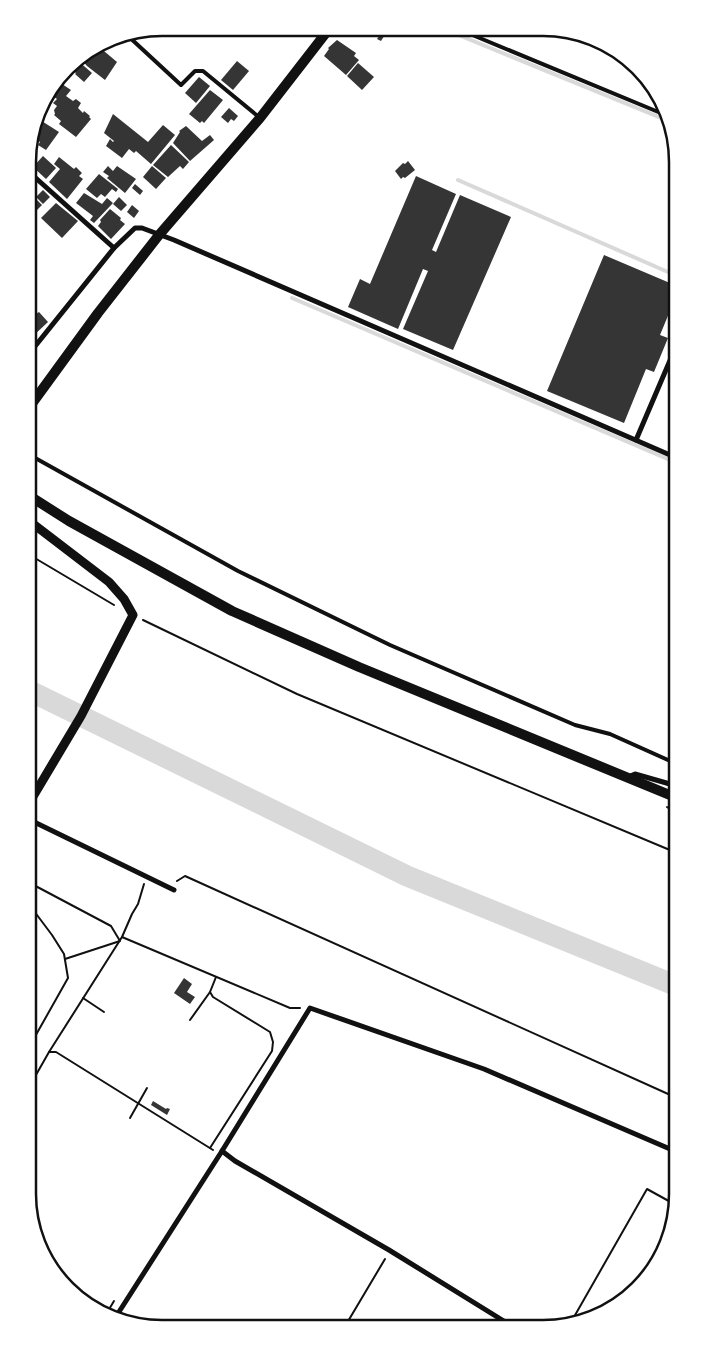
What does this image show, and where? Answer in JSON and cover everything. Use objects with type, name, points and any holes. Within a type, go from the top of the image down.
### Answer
[{"type":"main road","points":[[36,399],[98,313],[159,235],[260,118],[323,36]]},
{"type":"main road","points":[[36,500],[68,521],[232,611],[359,667],[668,794]]},
{"type":"street","points":[[36,178],[114,248]]},
{"type":"street","points":[[36,345],[114,248],[135,228],[142,228],[669,454]]},
{"type":"street","points":[[636,440],[669,365]]},
{"type":"street","points":[[36,526],[109,582],[124,599],[133,616],[81,716],[36,792]]},
{"type":"street","points":[[628,777],[635,774],[668,784]]},
{"type":"street","points":[[36,823],[172,889]]},
{"type":"street","points":[[119,1312],[222,1151],[310,1008],[484,1069],[668,1148]]},
{"type":"street","points":[[222,1151],[235,1161],[389,1250],[502,1320]]},
{"type":"lane","points":[[475,36],[658,112]]},
{"type":"lane","points":[[132,40],[181,85],[195,71],[203,71],[260,118]]},
{"type":"lane","points":[[36,458],[238,571],[390,645],[575,725],[610,734],[668,760]]},
{"type":"path","points":[[36,559],[117,606]]},
{"type":"path","points":[[133,616],[297,694],[668,849]]},
{"type":"path","points":[[172,889],[184,876],[668,1094]]},
{"type":"path","points":[[36,1075],[120,941],[138,904],[147,877]]},
{"type":"path","points":[[36,886],[111,926],[120,941]]},
{"type":"path","points":[[36,913],[64,954],[68,978],[36,1035]]},
{"type":"path","points":[[122,937],[290,1008],[310,1008]]},
{"type":"path","points":[[65,959],[120,941]]},
{"type":"path","points":[[190,1020],[210,992],[216,977]]},
{"type":"path","points":[[49,1052],[56,1052],[211,1149],[272,1051],[273,1042],[270,1032],[213,997],[210,992]]},
{"type":"path","points":[[83,998],[104,1012]]},
{"type":"path","points":[[130,1118],[147,1088]]},
{"type":"path","points":[[575,1315],[647,1189],[668,1201]]},
{"type":"path","points":[[349,1320],[389,1250]]},
{"type":"building","points":[[379,36],[384,36],[381,41],[377,39]]},
{"type":"building","points":[[337,40],[356,53],[354,56],[359,60],[346,75],[324,56],[328,48]]},
{"type":"building","points":[[104,51],[117,62],[105,80],[85,63]]},
{"type":"building","points":[[237,61],[249,71],[233,90],[221,80]]},
{"type":"building","points":[[358,63],[374,77],[362,90],[347,76]]},
{"type":"building","points":[[83,65],[92,73],[84,82],[76,73]]},
{"type":"building","points":[[199,77],[210,86],[196,103],[185,93]]},
{"type":"building","points":[[63,85],[71,90],[66,96],[73,101],[76,99],[81,103],[78,108],[90,116],[91,119],[76,137],[59,124],[61,121],[54,115],[54,110],[57,106],[53,103],[57,99],[54,97]]},
{"type":"building","points":[[210,90],[223,100],[204,123],[202,121],[200,123],[189,114]]},
{"type":"building","points":[[229,108],[238,116],[234,121],[231,119],[228,123],[221,117]]},
{"type":"building","points":[[113,114],[148,142],[163,125],[175,135],[151,164],[136,151],[134,153],[129,149],[122,158],[106,146],[110,139],[114,141],[104,133]]},
{"type":"building","points":[[43,122],[59,132],[46,150],[38,145],[40,142],[38,141]]},
{"type":"building","points":[[186,126],[202,141],[210,135],[214,140],[190,161],[173,143],[179,131]]},
{"type":"building","points":[[171,145],[189,162],[183,169],[180,166],[168,177],[153,165]]},
{"type":"building","points":[[43,156],[56,168],[46,179],[36,170],[36,164]]},
{"type":"building","points":[[59,157],[82,173],[79,176],[83,179],[67,199],[49,182],[60,169],[54,164]]},
{"type":"building","points":[[408,161],[415,170],[401,179],[395,171]]},
{"type":"building","points":[[108,166],[113,171],[117,166],[136,179],[125,193],[107,178],[109,176],[103,172]]},
{"type":"building","points":[[152,166],[166,178],[156,189],[143,177]]},
{"type":"building","points":[[99,174],[118,189],[116,192],[112,189],[105,197],[101,194],[97,198],[86,189]]},
{"type":"building","points":[[416,176],[456,194],[432,250],[436,252],[460,195],[511,217],[453,350],[403,329],[428,271],[423,269],[398,329],[348,307],[360,279],[370,284]]},
{"type":"building","points":[[135,184],[143,191],[140,195],[132,188]]},
{"type":"building","points":[[43,190],[50,197],[43,204],[36,197]]},
{"type":"building","points":[[84,193],[102,204],[107,198],[113,203],[94,223],[90,220],[93,216],[76,203]]},
{"type":"building","points":[[119,197],[127,205],[121,211],[113,204]]},
{"type":"building","points":[[36,199],[42,205],[36,211]]},
{"type":"building","points":[[56,203],[78,221],[62,238],[41,218]]},
{"type":"building","points":[[132,205],[139,211],[134,218],[127,212]]},
{"type":"building","points":[[110,209],[125,224],[111,239],[98,226],[101,222],[100,220]]},
{"type":"building","points":[[604,255],[669,283],[669,314],[660,335],[668,338],[654,372],[646,369],[624,423],[547,391]]},
{"type":"building","points":[[39,312],[48,322],[36,333],[36,314]]},
{"type":"building","points":[[184,978],[192,984],[187,992],[195,997],[190,1004],[174,993]]},
{"type":"building","points":[[153,1101],[166,1109],[170,1109],[167,1115],[151,1105]]},
{"type":"waterway","points":[[461,36],[660,118]]},
{"type":"waterway","points":[[458,180],[669,272]]},
{"type":"waterway","points":[[292,298],[669,459]]},
{"type":"waterway","points":[[36,694],[407,876],[668,982]]}]
